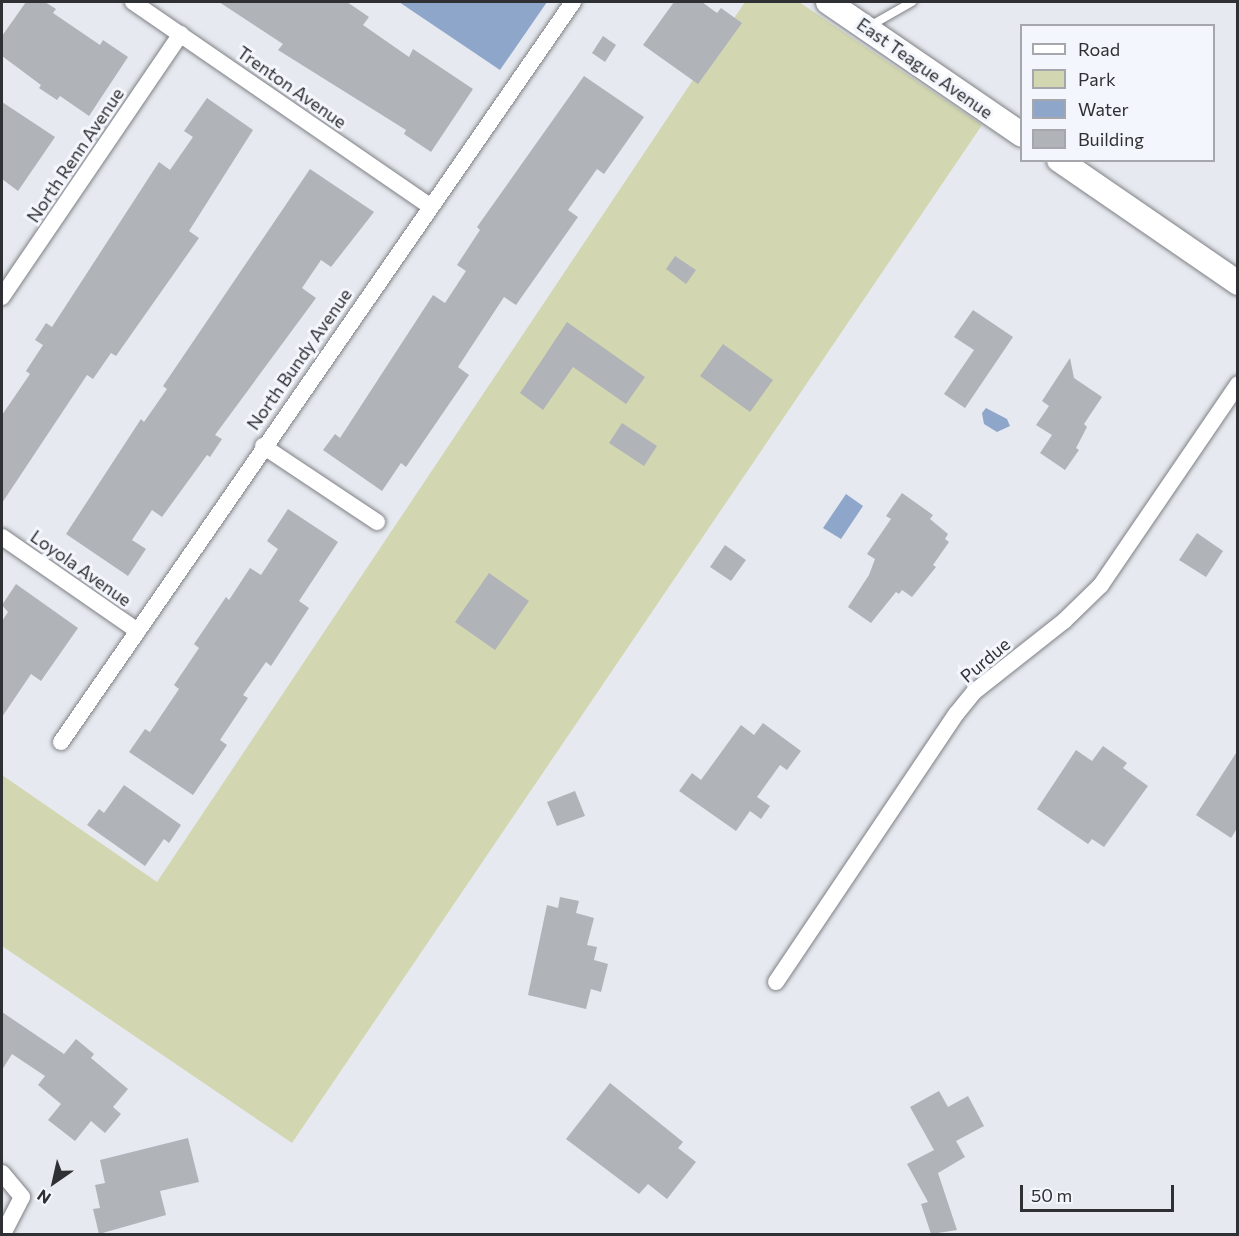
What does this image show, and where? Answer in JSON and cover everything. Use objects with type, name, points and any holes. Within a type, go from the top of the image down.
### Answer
[{"type":"street","name":"Trenton Avenue","points":[[133,2],[429,206]]},
{"type":"street","name":"North Bundy Avenue","points":[[62,742],[263,446],[573,2]]},
{"type":"street","name":"East Teague Avenue","points":[[828,2],[1020,134]]},
{"type":"street","name":"North Renn Avenue","points":[[2,297],[181,34]]},
{"type":"street","points":[[1062,162],[1238,283]]},
{"type":"street","name":"Purdue","points":[[776,982],[957,713],[974,692],[1064,621],[1101,585],[1238,384]]},
{"type":"street","points":[[263,446],[377,522]]},
{"type":"street","name":"Loyola Avenue","points":[[2,537],[138,631]]},
{"type":"street","points":[[2,1173],[22,1197],[3,1234]]},
{"type":"lane","points":[[867,28],[912,2]]},
{"type":"green space","points":[[745,2],[799,2],[982,125],[292,1143],[2,946],[2,775],[157,882]]},
{"type":"water","points":[[399,2],[547,2],[500,70]]},
{"type":"water","points":[[986,408],[1007,419],[1010,426],[997,432],[984,424],[982,413]]},
{"type":"water","points":[[846,494],[863,506],[841,539],[823,528]]},
{"type":"building","points":[[26,2],[45,2],[56,9],[53,13],[100,45],[103,40],[128,57],[89,116],[60,96],[57,100],[39,88],[41,85],[2,56],[2,36]]},
{"type":"building","points":[[219,2],[347,2],[369,17],[363,25],[409,57],[413,49],[473,89],[431,152],[404,134],[406,130],[278,50],[283,44]]},
{"type":"building","points":[[674,2],[702,2],[717,13],[721,8],[742,23],[698,84],[643,45]]},
{"type":"building","points":[[603,36],[616,45],[605,62],[592,53]]},
{"type":"building","points":[[584,76],[644,117],[604,174],[597,169],[568,210],[578,217],[516,305],[504,297],[458,367],[469,375],[406,467],[401,463],[382,491],[323,450],[335,434],[340,438],[433,295],[445,303],[466,271],[457,265],[480,230],[477,227]]},
{"type":"building","points":[[207,98],[253,130],[189,231],[199,238],[116,356],[111,353],[93,379],[87,375],[2,503],[2,415],[30,374],[26,371],[43,345],[35,340],[46,323],[52,327],[159,162],[170,170],[193,137],[184,131]]},
{"type":"building","points":[[2,102],[55,137],[18,191],[2,179]]},
{"type":"building","points":[[310,169],[374,212],[331,267],[321,260],[302,288],[316,298],[215,435],[222,439],[210,457],[207,455],[162,517],[152,510],[132,540],[146,549],[128,576],[66,534],[141,419],[144,422],[167,389],[163,386]]},
{"type":"building","points":[[675,256],[696,270],[686,284],[666,269]]},
{"type":"building","points":[[973,310],[1013,337],[965,408],[944,394],[974,350],[954,337]]},
{"type":"building","points":[[567,322],[645,377],[626,404],[573,367],[543,410],[520,393]]},
{"type":"building","points":[[723,344],[773,380],[750,412],[700,376]]},
{"type":"building","points":[[1070,358],[1074,378],[1102,397],[1084,424],[1087,427],[1076,448],[1079,450],[1065,470],[1040,453],[1052,435],[1036,425],[1049,406],[1042,401]]},
{"type":"building","points":[[622,423],[657,446],[644,466],[609,443]]},
{"type":"building","points":[[902,493],[933,515],[930,519],[948,534],[945,539],[949,542],[933,565],[936,567],[912,597],[902,590],[899,594],[896,592],[871,623],[848,607],[869,575],[875,559],[867,554],[891,519],[886,516]]},
{"type":"building","points":[[288,509],[338,542],[299,601],[309,608],[271,666],[266,662],[243,695],[248,698],[220,740],[227,745],[193,795],[129,752],[145,729],[150,732],[179,689],[174,685],[199,648],[194,644],[226,597],[229,600],[250,568],[261,575],[278,549],[267,541]]},
{"type":"building","points":[[1197,533],[1223,551],[1206,577],[1179,560]]},
{"type":"building","points":[[725,545],[746,560],[731,581],[710,567]]},
{"type":"building","points":[[489,573],[529,601],[495,650],[455,622]]},
{"type":"building","points":[[16,584],[78,628],[41,681],[31,674],[2,717],[2,621],[8,612],[2,605]]},
{"type":"building","points":[[763,723],[801,751],[787,770],[780,765],[757,797],[770,806],[761,819],[750,811],[736,831],[679,791],[692,773],[701,780],[741,725],[754,735]]},
{"type":"building","points":[[1103,746],[1127,763],[1123,768],[1148,786],[1104,847],[1092,839],[1088,844],[1037,809],[1076,750],[1092,761]]},
{"type":"building","points":[[1238,750],[1238,827],[1231,838],[1196,815]]},
{"type":"building","points":[[124,785],[181,825],[169,843],[164,839],[145,866],[87,825],[99,809],[104,813]]},
{"type":"building","points":[[575,791],[585,816],[557,826],[547,802]]},
{"type":"building","points":[[560,897],[579,901],[576,913],[594,918],[587,945],[597,947],[594,960],[608,964],[601,992],[591,989],[586,1009],[528,995],[547,905],[558,908]]},
{"type":"building","points":[[2,1012],[64,1054],[76,1039],[94,1054],[91,1058],[128,1089],[113,1107],[121,1114],[105,1133],[91,1121],[75,1141],[48,1120],[61,1104],[38,1085],[45,1076],[12,1054],[2,1070]]},
{"type":"building","points":[[610,1083],[683,1142],[678,1148],[696,1162],[667,1199],[648,1184],[639,1194],[566,1139]]},
{"type":"building","points":[[939,1091],[948,1107],[968,1096],[984,1126],[956,1141],[965,1157],[938,1173],[957,1230],[931,1234],[921,1204],[928,1202],[907,1164],[934,1150],[910,1107]]},
{"type":"building","points":[[188,1138],[199,1182],[160,1191],[166,1215],[99,1234],[93,1209],[100,1208],[95,1185],[105,1183],[100,1160]]}]
